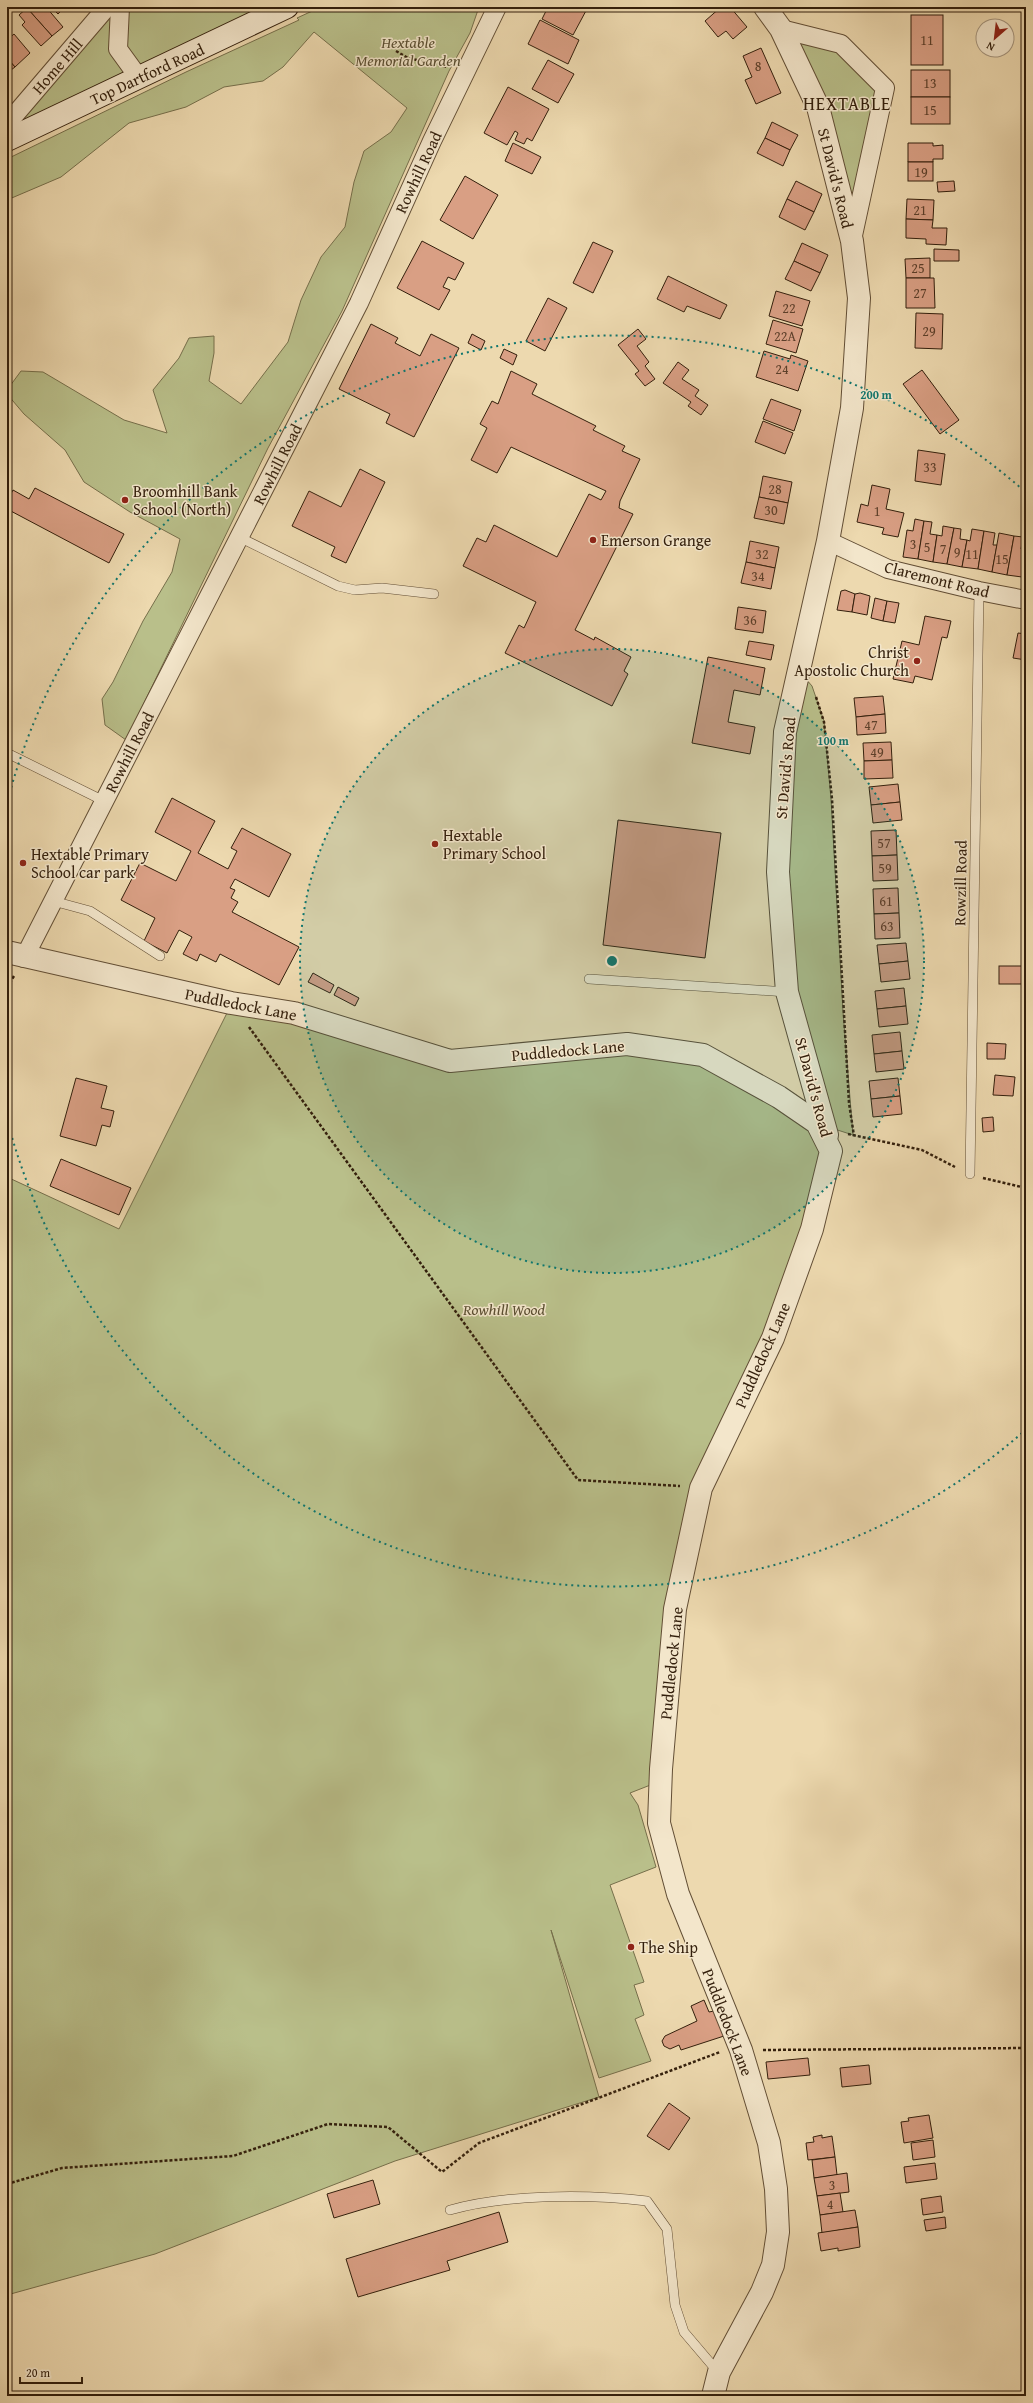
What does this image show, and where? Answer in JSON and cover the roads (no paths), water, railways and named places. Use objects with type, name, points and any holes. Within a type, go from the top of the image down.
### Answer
[{"type":"street","name":"Home Hill","points":[[7,124],[107,7]]},
{"type":"street","points":[[120,7],[118,48],[139,78]]},
{"type":"street","name":"Top Dartford Road","points":[[7,140],[287,7]]},
{"type":"street","name":"Rowhill Road","points":[[16,955],[53,900],[239,537],[358,302],[464,74],[497,7]]},
{"type":"street","name":"St David's Road","points":[[765,7],[781,29],[818,107],[852,241],[860,298],[853,396],[828,541],[785,732],[778,872],[787,992],[831,1151]]},
{"type":"street","name":"St David's Road","points":[[781,29],[841,44],[885,88],[852,241]]},
{"type":"street","name":"Claremont Road","points":[[828,541],[888,569],[980,591],[1026,600]]},
{"type":"street","name":"Puddledock Lane","points":[[16,955],[231,1003],[294,1013],[450,1061],[627,1044],[703,1055],[779,1097],[817,1122],[831,1151],[812,1229],[773,1338],[701,1488],[675,1609],[661,1769],[659,1823],[678,1894],[741,2050],[769,2143],[776,2189],[778,2232],[773,2265],[762,2292],[719,2372],[713,2396]]},
{"type":"lane","points":[[239,537],[338,586],[355,590],[388,589],[434,594]]},
{"type":"lane","name":"Rowzill Road","points":[[970,1174],[980,591]]},
{"type":"lane","points":[[7,753],[104,801]]},
{"type":"lane","points":[[53,900],[90,911],[160,956]]},
{"type":"lane","points":[[589,979],[787,992]]},
{"type":"lane","points":[[450,2210],[473,2203],[543,2198],[616,2197],[647,2201],[667,2229],[675,2306],[684,2332],[719,2372]]},
{"type":"place","name":"Broomhill Bank School (North)","points":[[125,500]]},
{"type":"place","name":"Emerson Grange","points":[[593,540]]},
{"type":"place","name":"Christ Apostolic Church","points":[[917,661]]},
{"type":"place","name":"Hextable Primary School","points":[[435,844]]},
{"type":"place","name":"Hextable Primary School car park","points":[[23,863]]},
{"type":"place","name":"The Ship","points":[[631,1947]]},
{"type":"district","name":"HEXTABLE","points":[[847,104]]},
{"type":"park label","name":"Hextable Memorial Garden","points":[[408,51]]},
{"type":"park label","name":"Rowhill Wood","points":[[504,1309]]}]
